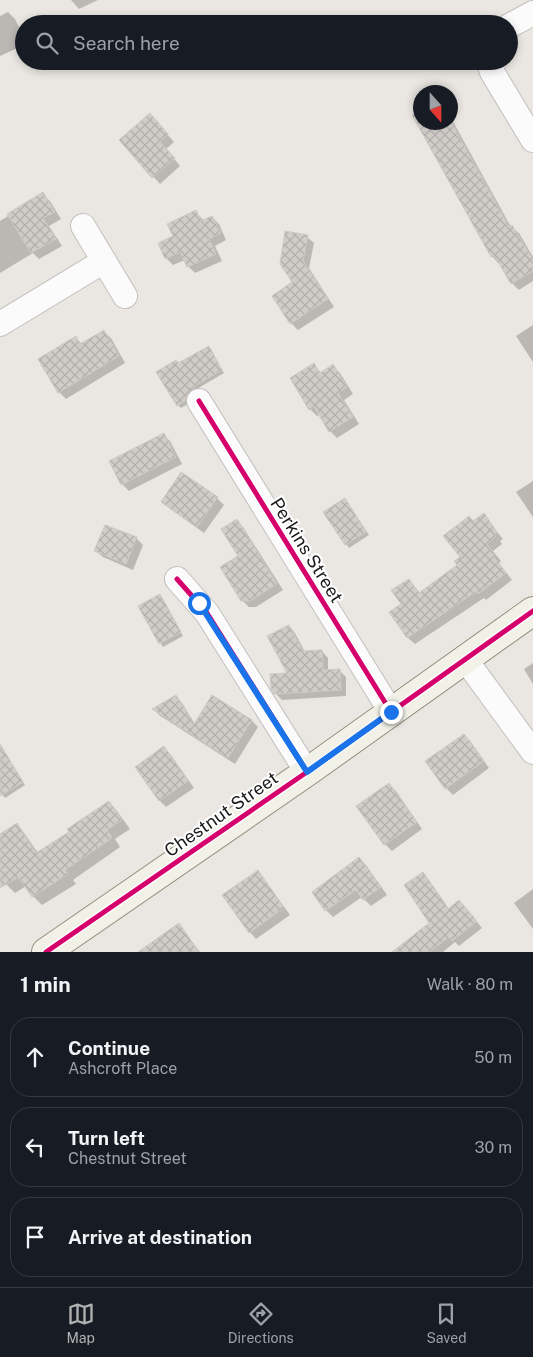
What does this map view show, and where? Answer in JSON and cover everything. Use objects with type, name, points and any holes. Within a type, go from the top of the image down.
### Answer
[{"type":"street","points":[[518,21],[533,13]]},
{"type":"street","points":[[491,70],[533,140]]},
{"type":"street","points":[[83,226],[125,296]]},
{"type":"street","points":[[0,324],[104,261]]},
{"type":"street","name":"Perkins Street","points":[[199,401],[391,712]]},
{"type":"street","points":[[177,579],[207,613],[307,772]]},
{"type":"street","name":"Chestnut Street","points":[[46,952],[307,772],[533,611]]},
{"type":"street","points":[[465,659],[533,752]]},
{"type":"building","points":[[150,113],[168,134],[160,142],[175,158],[152,178],[119,140]]},
{"type":"building","points":[[420,130],[456,130],[509,227],[512,225],[533,260],[533,271],[511,284],[494,255],[491,257]]},
{"type":"building","points":[[43,192],[55,212],[43,218],[56,239],[31,253],[7,214]]},
{"type":"building","points":[[196,210],[201,221],[212,216],[221,233],[209,239],[216,254],[187,267],[180,252],[165,259],[158,243],[173,236],[167,224]]},
{"type":"building","points":[[285,231],[308,235],[303,261],[328,299],[290,324],[272,296],[292,282],[280,264]]},
{"type":"building","points":[[104,330],[119,356],[58,393],[38,359],[76,336],[80,344]]},
{"type":"building","points":[[209,346],[222,370],[193,387],[194,389],[187,394],[185,401],[177,406],[156,372],[176,360],[178,363]]},
{"type":"building","points":[[314,363],[320,373],[333,364],[347,387],[338,393],[353,417],[329,432],[314,407],[309,410],[290,378]]},
{"type":"building","points":[[164,433],[176,457],[121,485],[109,461]]},
{"type":"building","points":[[181,472],[218,497],[197,527],[161,502]]},
{"type":"building","points":[[345,498],[366,532],[345,545],[323,512]]},
{"type":"building","points":[[484,513],[497,532],[496,536],[487,544],[495,554],[493,556],[506,573],[478,594],[477,591],[407,638],[389,612],[401,604],[391,590],[409,579],[419,593],[457,565],[454,561],[460,557],[443,536],[469,516],[473,521]]},
{"type":"building","points":[[237,519],[277,584],[250,601],[241,601],[220,567],[238,556],[221,529]]},
{"type":"building","points":[[105,525],[137,537],[126,564],[94,551]]},
{"type":"building","points":[[160,594],[181,632],[159,644],[138,606]]},
{"type":"building","points":[[289,625],[303,651],[322,650],[323,670],[340,669],[341,690],[274,694],[271,689],[270,674],[287,673],[267,636]]},
{"type":"building","points":[[176,695],[194,724],[212,695],[252,720],[228,758],[152,709]]},
{"type":"building","points":[[464,734],[484,761],[445,789],[425,761]]},
{"type":"building","points":[[0,744],[23,782],[0,796]]},
{"type":"building","points":[[164,746],[188,781],[159,801],[135,767]]},
{"type":"building","points":[[389,783],[417,822],[384,845],[356,806]]},
{"type":"building","points":[[109,801],[122,820],[107,830],[112,838],[65,870],[68,874],[32,897],[18,877],[0,888],[0,834],[17,823],[36,853],[69,832],[67,829]]},
{"type":"building","points":[[359,857],[381,887],[363,900],[356,890],[325,911],[312,892]]},
{"type":"building","points":[[258,870],[284,908],[249,933],[222,895]]},
{"type":"building","points":[[423,872],[448,909],[459,900],[477,921],[452,941],[449,937],[429,952],[392,952],[429,923],[404,885]]},
{"type":"building","points":[[179,923],[199,952],[138,952]]},
{"type":"cycle path","points":[[199,401],[391,712]]},
{"type":"cycle path","points":[[177,579],[207,613],[307,772]]},
{"type":"cycle path","points":[[46,952],[307,772],[533,611]]},
{"type":"route","points":[[199,603],[307,772],[391,712]]}]
